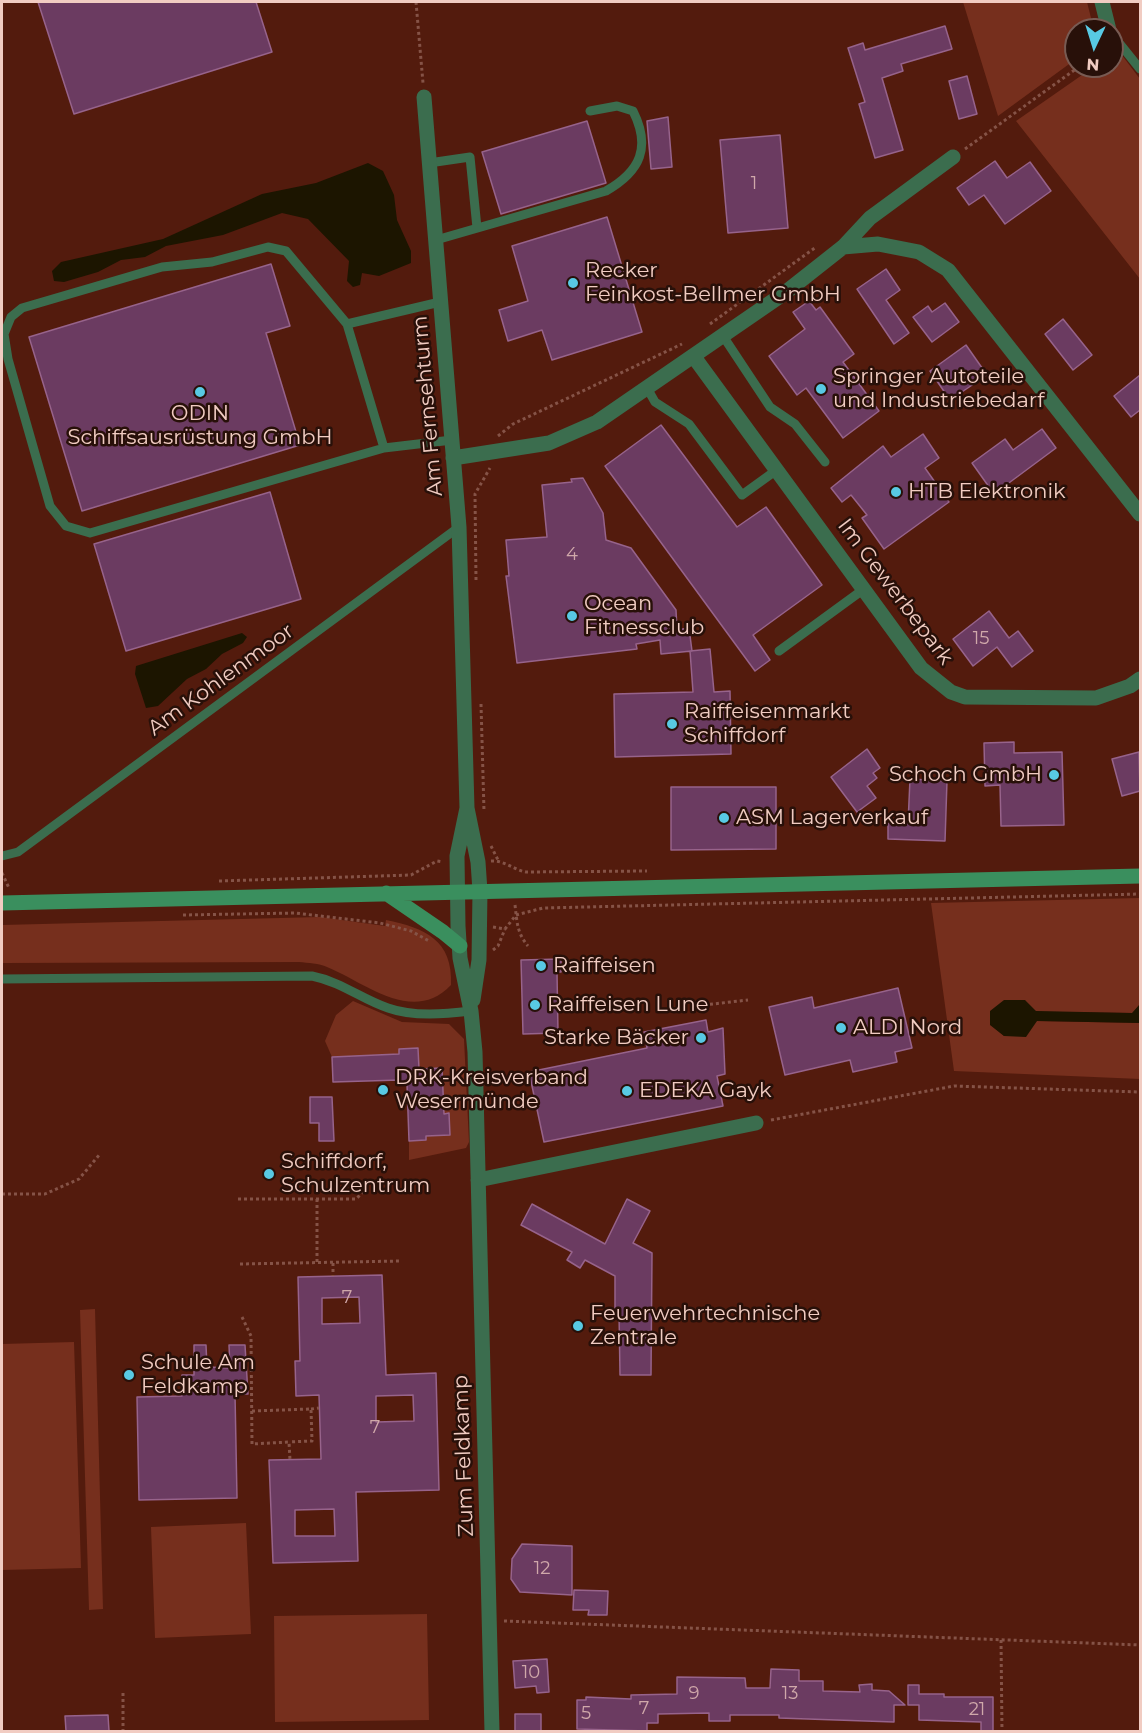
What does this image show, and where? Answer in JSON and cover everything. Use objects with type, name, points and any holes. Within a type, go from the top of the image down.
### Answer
[{"type":"main road","points":[[2,903],[1140,876]]},
{"type":"main road","points":[[386,893],[443,932],[459,946]]},
{"type":"street","points":[[1102,2],[1107,18]]},
{"type":"street","name":"Am Fernsehturm","points":[[424,97],[459,527],[468,808],[478,862],[480,891]]},
{"type":"street","points":[[453,458],[549,442],[597,422],[786,292],[843,247],[870,218],[953,157]]},
{"type":"street","points":[[843,247],[878,244],[919,252],[948,270],[1140,513]]},
{"type":"street","name":"Im Gewerbepark","points":[[694,357],[778,469],[921,668],[951,692],[965,697],[1096,698],[1130,686],[1140,679]]},
{"type":"street","name":"Am Fernsehturm","points":[[458,892],[457,862],[468,808]]},
{"type":"street","name":"Zum Feldkamp","points":[[471,1011],[481,926],[480,891]]},
{"type":"street","name":"Zum Feldkamp","points":[[458,892],[459,946],[471,1011],[478,1180],[492,1731]]},
{"type":"street","points":[[478,1180],[756,1123]]},
{"type":"lane","points":[[1124,49],[1140,69]]},
{"type":"lane","points":[[435,240],[606,191],[619,184],[634,169],[643,151],[640,126],[633,111],[616,106],[590,111]]},
{"type":"lane","points":[[429,163],[470,157],[477,228]]},
{"type":"lane","points":[[384,448],[347,324],[286,251],[268,247],[212,262],[162,267],[22,308],[11,317],[4,334],[8,359],[50,506],[66,526],[90,533],[384,448],[452,440]]},
{"type":"lane","points":[[347,324],[441,302]]},
{"type":"lane","points":[[723,336],[770,407],[795,424],[825,462]]},
{"type":"lane","points":[[647,388],[655,402],[689,424],[742,495],[778,469]]},
{"type":"lane","name":"Am Kohlenmoor","points":[[2,856],[18,852],[459,527]]},
{"type":"lane","points":[[779,651],[864,589]]},
{"type":"lane","points":[[2,979],[312,976],[351,988],[390,1009],[421,1013],[471,1011]]},
{"type":"path","points":[[416,2],[424,97]]},
{"type":"path","points":[[953,157],[1064,77]]},
{"type":"path","points":[[483,730],[484,821]]},
{"type":"path","points":[[489,843],[498,860],[515,870],[526,872]]},
{"type":"path","points":[[478,862],[498,860]]},
{"type":"path","points":[[210,882],[411,875],[437,861],[457,862]]},
{"type":"path","points":[[2,873],[9,888],[2,888]]},
{"type":"path","points":[[481,926],[505,929],[516,915],[543,908],[1140,894]]},
{"type":"path","points":[[180,915],[295,913],[380,923],[411,931],[427,942],[443,932]]},
{"type":"path","points":[[516,915],[520,937],[528,946]]},
{"type":"path","points":[[704,1005],[748,1000]]},
{"type":"path","points":[[756,1123],[954,1086],[1140,1092]]},
{"type":"path","points":[[2,1194],[45,1194],[79,1179],[99,1154]]},
{"type":"path","points":[[238,1199],[356,1198],[365,1190]]},
{"type":"path","points":[[317,1199],[317,1263]]},
{"type":"path","points":[[240,1264],[400,1261]]},
{"type":"path","points":[[333,1263],[333,1276]]},
{"type":"path","points":[[242,1317],[251,1336],[252,1444],[312,1441],[311,1409]]},
{"type":"path","points":[[252,1411],[320,1408]]},
{"type":"path","points":[[289,1442],[290,1460]]},
{"type":"path","points":[[489,1620],[1140,1645]]},
{"type":"path","points":[[1001,1640],[1002,1731]]},
{"type":"path","points":[[123,1692],[123,1731]]},
{"type":"shaded area","points":[[963,2],[1087,2],[1091,18],[1064,18],[1064,68],[998,116]]},
{"type":"shaded area","points":[[1124,58],[1140,79],[1140,279],[1016,121],[1078,78],[1124,78]]},
{"type":"shaded area","points":[[368,163],[383,171],[394,195],[397,220],[411,251],[411,263],[379,276],[362,273],[360,285],[353,287],[347,281],[349,261],[308,219],[282,213],[223,235],[166,246],[145,257],[121,260],[98,272],[64,282],[54,281],[52,271],[61,262],[163,239],[262,194],[316,183]]},
{"type":"shaded area","points":[[242,633],[247,637],[243,643],[222,654],[206,669],[187,679],[158,706],[146,708],[135,674],[136,666]]},
{"type":"shaded area","points":[[1140,898],[1140,1004],[1133,1013],[990,1011],[990,1024],[1004,1036],[1037,1021],[1140,1023],[1140,1079],[954,1071],[931,903]]},
{"type":"shaded area","points":[[320,917],[385,926],[386,920],[424,932],[442,947],[447,957],[451,985],[436,996],[421,1001],[405,1001],[389,997],[324,966],[310,963],[2,963],[2,925]]},
{"type":"shaded area","points":[[1004,1000],[1025,1000],[1036,1011],[1132,1013],[1140,1004],[1140,1023],[1037,1021],[1026,1037],[1004,1036],[990,1025],[990,1011]]},
{"type":"shaded area","points":[[353,1001],[402,1022],[449,1024],[464,1039],[469,1142],[466,1148],[409,1160],[409,1141],[426,1140],[426,1136],[450,1135],[449,1114],[444,1114],[419,1069],[418,1048],[400,1049],[399,1055],[332,1057],[325,1041],[336,1015]]},
{"type":"shaded area","points":[[95,1309],[103,1609],[89,1610],[80,1310]]},
{"type":"shaded area","points":[[74,1342],[81,1568],[2,1570],[2,1344]]},
{"type":"shaded area","points":[[246,1523],[251,1634],[155,1638],[151,1527]]},
{"type":"shaded area","points":[[427,1614],[429,1720],[275,1722],[274,1616]]},
{"type":"building","points":[[38,2],[256,2],[272,52],[74,114]]},
{"type":"building","points":[[945,26],[952,49],[901,64],[903,71],[882,78],[903,150],[875,158],[859,104],[865,102],[848,48],[863,43],[865,50]]},
{"type":"building","points":[[967,76],[977,114],[959,119],[949,81]]},
{"type":"building","points":[[668,117],[672,167],[651,169],[647,121]]},
{"type":"building","points":[[587,121],[606,183],[501,214],[482,152]]},
{"type":"building","points":[[780,135],[788,228],[728,233],[720,140]]},
{"type":"building","points":[[995,161],[1007,178],[1030,162],[1051,191],[1005,224],[984,195],[969,205],[957,188]]},
{"type":"building","points":[[607,217],[642,332],[552,360],[542,330],[508,341],[499,310],[528,301],[512,246]]},
{"type":"building","points":[[271,264],[290,326],[266,333],[300,445],[82,511],[29,337]]},
{"type":"building","points":[[886,269],[900,290],[886,300],[909,333],[894,344],[857,289]]},
{"type":"building","points":[[809,301],[816,310],[820,307],[854,354],[843,362],[879,411],[843,438],[806,388],[797,395],[769,356],[805,329],[793,312]]},
{"type":"building","points":[[945,303],[959,322],[932,342],[913,317],[928,306],[932,312]]},
{"type":"building","points":[[1063,319],[1092,355],[1073,370],[1045,334]]},
{"type":"building","points":[[966,345],[987,375],[950,400],[930,371]]},
{"type":"building","points":[[1140,375],[1140,410],[1131,417],[1114,396]]},
{"type":"building","points":[[661,425],[737,527],[766,507],[822,585],[753,635],[770,660],[755,671],[605,466]]},
{"type":"building","points":[[1042,429],[1056,448],[994,494],[972,463],[1005,439],[1013,450]]},
{"type":"building","points":[[923,434],[939,458],[925,468],[949,502],[884,549],[862,518],[867,515],[851,495],[842,502],[831,488],[883,446],[891,457]]},
{"type":"building","points":[[583,478],[603,513],[606,540],[631,548],[676,610],[677,630],[689,628],[692,651],[661,654],[660,640],[636,644],[637,649],[517,663],[506,576],[509,576],[506,540],[547,537],[542,485],[572,482],[571,479]]},
{"type":"building","points":[[270,492],[301,599],[126,651],[94,544]]},
{"type":"building","points":[[989,611],[1009,638],[1018,631],[1033,651],[1012,667],[997,647],[973,666],[953,639]]},
{"type":"building","name":"Raiffeisenmarkt Schiffdorf","points":[[710,649],[714,692],[730,691],[731,754],[615,757],[614,694],[693,692],[690,651]]},
{"type":"building","points":[[1014,742],[1014,753],[1062,752],[1064,825],[1001,826],[1000,785],[985,786],[984,743]]},
{"type":"building","points":[[867,749],[880,768],[873,773],[877,778],[867,786],[876,798],[857,812],[831,777]]},
{"type":"building","points":[[1139,752],[1140,791],[1122,796],[1112,759]]},
{"type":"building","points":[[910,779],[947,781],[945,841],[888,839],[888,823],[908,824]]},
{"type":"building","name":"ASM Lagerverkauf","points":[[671,787],[776,787],[776,849],[671,850]]},
{"type":"building","points":[[561,959],[561,972],[557,972],[558,1033],[523,1034],[521,960]]},
{"type":"building","name":"ALDI Nord","points":[[898,988],[912,1048],[895,1052],[897,1062],[853,1072],[850,1060],[785,1075],[769,1007],[812,997],[814,1008]]},
{"type":"building","name":"EDEKA Gayk","points":[[706,1020],[708,1032],[723,1028],[725,1074],[717,1076],[723,1106],[544,1142],[529,1072],[647,1048],[644,1032]]},
{"type":"building","points":[[418,1048],[419,1069],[442,1068],[444,1114],[449,1113],[450,1135],[426,1136],[426,1140],[409,1141],[407,1084],[400,1084],[400,1080],[333,1082],[332,1057],[399,1054],[399,1049]]},
{"type":"building","points":[[310,1097],[332,1097],[334,1141],[319,1141],[319,1123],[310,1123]]},
{"type":"building","points":[[627,1199],[650,1211],[633,1243],[652,1253],[651,1375],[620,1375],[619,1312],[615,1312],[615,1276],[585,1260],[580,1268],[567,1260],[572,1252],[521,1225],[532,1204],[605,1244]]},
{"type":"building","points":[[382,1275],[386,1375],[436,1373],[439,1490],[356,1492],[358,1561],[273,1563],[269,1460],[321,1459],[319,1395],[296,1396],[295,1361],[300,1361],[298,1277]],"holes":[[[359,1297],[360,1323],[322,1324],[322,1298]],[[413,1395],[414,1421],[376,1422],[376,1396]],[[334,1509],[335,1536],[295,1536],[295,1510]]]},
{"type":"building","points":[[194,1345],[206,1345],[207,1367],[230,1368],[229,1345],[245,1345],[248,1394],[235,1394],[237,1498],[139,1500],[137,1397],[182,1396],[182,1375],[194,1375]]},
{"type":"building","points":[[522,1544],[572,1546],[572,1595],[520,1592],[511,1579],[512,1559]]},
{"type":"building","points":[[574,1590],[608,1591],[607,1615],[588,1615],[589,1610],[573,1610]]},
{"type":"building","points":[[547,1659],[549,1692],[537,1693],[536,1686],[515,1688],[513,1661]]},
{"type":"building","points":[[771,1669],[799,1670],[799,1681],[823,1681],[823,1691],[860,1692],[859,1685],[872,1684],[872,1690],[889,1691],[905,1705],[894,1705],[894,1722],[779,1718],[779,1715],[730,1715],[730,1721],[709,1721],[709,1713],[658,1714],[658,1723],[647,1723],[647,1731],[577,1729],[577,1700],[586,1700],[586,1697],[631,1699],[631,1695],[677,1694],[677,1677],[745,1678],[746,1688],[770,1688]]},
{"type":"building","points":[[908,1685],[919,1685],[919,1694],[944,1694],[944,1697],[993,1697],[993,1731],[981,1731],[981,1722],[919,1720],[919,1705],[908,1705]]},
{"type":"building","points":[[515,1714],[541,1714],[541,1731],[515,1731]]},
{"type":"building","points":[[108,1715],[109,1731],[66,1731],[65,1716]]},
{"type":"place","name":"Recker Feinkost-Bellmer GmbH","points":[[573,283]]},
{"type":"place","name":"Springer Autoteile und Industriebedarf","points":[[821,389]]},
{"type":"place","name":"ODIN Schiffsausrüstung GmbH","points":[[200,392]]},
{"type":"place","name":"HTB Elektronik","points":[[896,492]]},
{"type":"place","name":"Ocean Fitnessclub","points":[[572,616]]},
{"type":"place","name":"Raiffeisenmarkt Schiffdorf","points":[[672,724]]},
{"type":"place","name":"Schoch GmbH","points":[[1054,775]]},
{"type":"place","name":"ASM Lagerverkauf","points":[[724,818]]},
{"type":"place","name":"Raiffeisen","points":[[541,966]]},
{"type":"place","name":"Raiffeisen Lune","points":[[535,1005]]},
{"type":"place","name":"ALDI Nord","points":[[841,1028]]},
{"type":"place","name":"Starke Bäcker","points":[[701,1038]]},
{"type":"place","name":"DRK-Kreisverband Wesermünde","points":[[383,1090]]},
{"type":"place","name":"EDEKA Gayk","points":[[627,1091]]},
{"type":"place","name":"Schiffdorf, Schulzentrum","points":[[269,1174]]},
{"type":"place","name":"Feuerwehrtechnische Zentrale","points":[[578,1326]]},
{"type":"place","name":"Schule Am Feldkamp","points":[[129,1375]]}]
